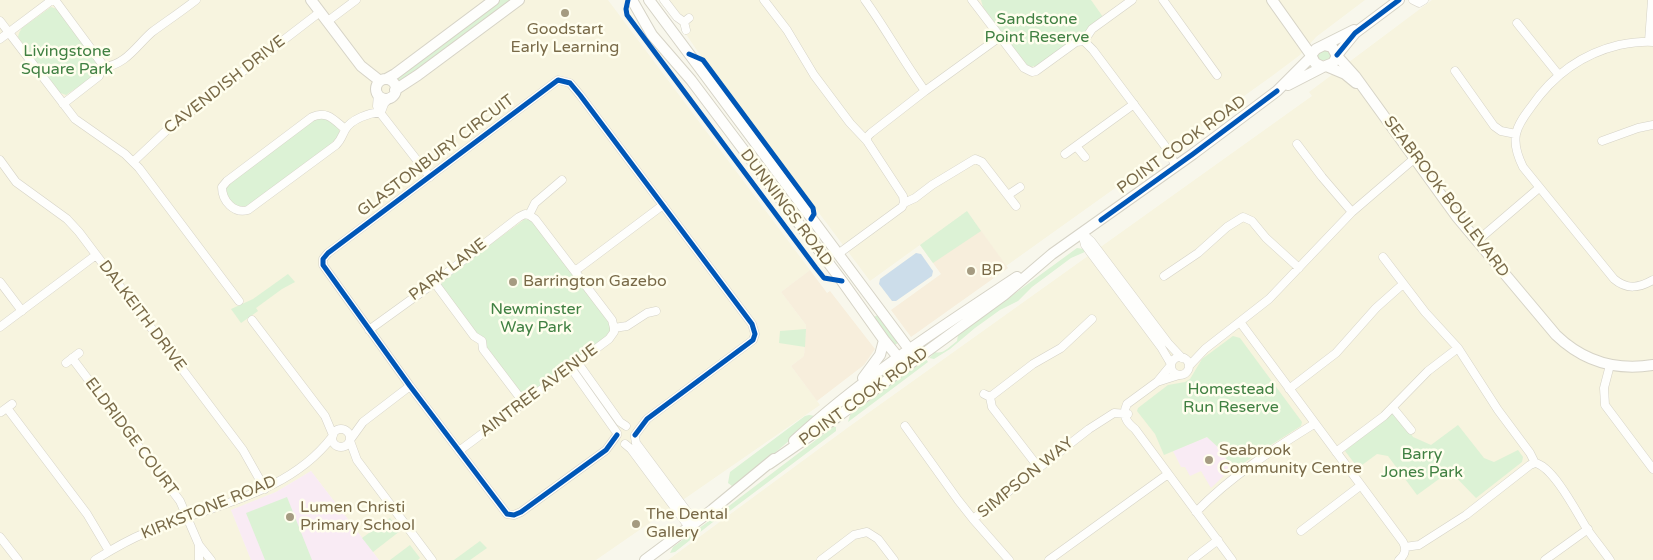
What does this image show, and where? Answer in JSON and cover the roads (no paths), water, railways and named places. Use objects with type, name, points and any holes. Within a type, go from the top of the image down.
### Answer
[{"type":"main road","points":[[311,0],[361,66],[380,86],[383,98],[393,94],[519,0]]},
{"type":"main road","points":[[380,86],[494,0]]},
{"type":"main road","name":"DUNNINGS ROAD","points":[[632,0],[652,35],[691,80],[884,340],[898,357],[910,363]]},
{"type":"main road","name":"DUNNINGS ROAD","points":[[649,0],[909,349]]},
{"type":"main road","points":[[1272,0],[1315,63],[1324,67],[1334,63],[1337,55],[1355,33],[1399,0]]},
{"type":"main road","points":[[1311,56],[1314,51],[1322,46],[1366,24]]},
{"type":"main road","points":[[1293,29],[1306,40],[1322,46],[1332,47],[1337,55]]},
{"type":"main road","name":"SEABROOK BOULEVARD","points":[[1337,55],[1355,76],[1454,212],[1547,326],[1565,344],[1589,358],[1610,365],[1635,367],[1653,365]]},
{"type":"main road","name":"POINT COOK ROAD","points":[[769,464],[823,414],[857,387],[909,349],[1052,254],[1179,165],[1277,91],[1311,56]]},
{"type":"main road","name":"SEABROOK BOULEVARD","points":[[1324,67],[1345,74],[1366,92]]},
{"type":"main road","name":"POINT COOK ROAD","points":[[1277,91],[1324,67]]},
{"type":"main road","points":[[380,86],[393,83],[393,94]]},
{"type":"main road","name":"POINT COOK ROAD","points":[[645,560],[769,464],[837,417],[1004,295],[1052,254]]},
{"type":"main road","points":[[857,387],[880,355],[884,340]]},
{"type":"main road","points":[[909,349],[910,363]]},
{"type":"main road","points":[[823,414],[837,417]]},
{"type":"street","points":[[0,38],[54,0],[98,56],[103,67],[97,79],[63,104]]},
{"type":"street","points":[[103,67],[111,66],[122,60],[135,50],[150,34],[196,0]]},
{"type":"street","points":[[328,22],[356,0]]},
{"type":"street","points":[[664,0],[679,19],[686,23]]},
{"type":"street","points":[[764,0],[840,111],[858,131],[869,137],[904,199]]},
{"type":"street","points":[[864,0],[885,28],[902,58],[925,91]]},
{"type":"street","points":[[972,0],[1024,68],[1032,72],[1076,42],[1084,42],[1091,48],[1179,165]]},
{"type":"street","points":[[1084,42],[1092,29],[1132,0]]},
{"type":"street","points":[[1163,0],[1216,74]]},
{"type":"street","points":[[1414,0],[1419,3],[1424,0]]},
{"type":"street","points":[[1652,0],[1651,42],[1628,43],[1594,52],[1558,74],[1536,99],[1516,134],[1519,158],[1523,167],[1617,282],[1627,287],[1633,287],[1653,280]]},
{"type":"street","name":"CAVENDISH DRIVE","points":[[133,162],[168,129],[320,12]]},
{"type":"street","points":[[0,21],[63,104],[83,126],[119,150],[133,162],[240,301]]},
{"type":"street","points":[[1517,24],[1558,74]]},
{"type":"street","points":[[869,137],[925,91],[1001,36]]},
{"type":"street","points":[[1455,72],[1494,126],[1501,131],[1516,134]]},
{"type":"street","name":"GLASTONBURY CIRCUIT","points":[[625,444],[606,450],[521,512],[514,515],[507,514],[322,266],[323,259],[328,253],[556,81],[563,80],[570,83],[577,91],[752,324],[755,334],[750,343],[647,420],[626,426]]},
{"type":"street","points":[[380,86],[377,106],[430,177]]},
{"type":"street","points":[[381,112],[384,104],[393,94]]},
{"type":"street","points":[[1065,154],[1134,104]]},
{"type":"street","points":[[346,128],[330,115],[323,114],[312,117],[227,181],[222,187],[224,197],[236,211],[248,210],[336,145],[342,139],[346,128],[362,116],[381,112]]},
{"type":"street","points":[[1602,140],[1653,125]]},
{"type":"street","points":[[1297,144],[1352,212]]},
{"type":"street","points":[[1076,146],[1085,157]]},
{"type":"street","points":[[838,254],[898,210],[904,199],[918,195],[975,158],[982,162],[1016,206]]},
{"type":"street","name":"DALKEITH DRIVE","points":[[0,160],[16,182],[67,219],[243,450],[265,488]]},
{"type":"street","points":[[1185,361],[1204,349],[1269,299],[1352,212],[1417,160]]},
{"type":"street","points":[[562,180],[535,203],[529,215],[535,219],[612,320],[614,328],[627,326],[647,313],[656,310]]},
{"type":"street","points":[[1008,195],[1020,187]]},
{"type":"street","points":[[1477,241],[1539,188]]},
{"type":"street","points":[[575,271],[662,205]]},
{"type":"street","name":"PARK LANE","points":[[368,330],[519,217],[524,214],[529,215]]},
{"type":"street","points":[[1166,262],[1167,273],[1198,253],[1227,227],[1243,217],[1252,221],[1266,238],[1299,268]]},
{"type":"street","points":[[1082,233],[1091,241],[1168,343],[1185,361],[1186,373],[1157,382]]},
{"type":"street","points":[[1082,233],[1085,245],[1161,347],[1174,373],[1178,375]]},
{"type":"street","points":[[0,327],[96,255]]},
{"type":"street","points":[[1382,257],[1458,348],[1535,463],[1543,467],[1566,494],[1588,530],[1610,560]]},
{"type":"street","points":[[0,282],[22,311]]},
{"type":"street","points":[[434,282],[474,336],[482,341],[484,349],[524,403]]},
{"type":"street","points":[[1289,389],[1336,353],[1376,308],[1403,284]]},
{"type":"street","points":[[1039,468],[992,407],[987,396],[1034,364],[1053,348],[1068,342],[1092,319]]},
{"type":"street","points":[[252,320],[325,416],[349,434],[357,460]]},
{"type":"street","points":[[1240,322],[1406,547],[1404,556],[1399,560]]},
{"type":"street","name":"AINTREE AVENUE","points":[[459,450],[578,363],[608,338],[614,332],[614,328]]},
{"type":"street","points":[[1336,452],[1393,408],[1428,371],[1458,348]]},
{"type":"street","name":"ELDRIDGE COURT","points":[[72,358],[180,501],[199,545]]},
{"type":"street","points":[[1185,361],[1176,358],[1157,382],[1134,399],[1126,414],[1135,429],[1232,560]]},
{"type":"street","points":[[578,363],[617,434],[619,442],[631,449],[692,524]]},
{"type":"street","points":[[1610,365],[1604,388],[1604,404],[1653,468]]},
{"type":"street","points":[[571,368],[620,422],[633,429],[636,443],[692,524]]},
{"type":"street","points":[[333,436],[336,431],[363,422],[410,386]]},
{"type":"street","points":[[7,408],[87,514],[109,551]]},
{"type":"street","points":[[1393,408],[1410,430]]},
{"type":"street","name":"SIMPSON WAY","points":[[1009,560],[973,519],[1065,446],[1109,416],[1118,413],[1126,414]]},
{"type":"street","points":[[325,416],[334,444],[357,460],[432,560]]},
{"type":"street","name":"GLASTONBURY CIRCUIT","points":[[635,436],[647,420]]},
{"type":"street","points":[[340,447],[345,446],[363,422]]},
{"type":"street","points":[[1196,512],[1241,471],[1314,424]]},
{"type":"street","points":[[617,434],[620,428],[626,426]]},
{"type":"street","points":[[905,426],[973,519]]},
{"type":"street","name":"GLASTONBURY CIRCUIT","points":[[606,450],[617,434]]},
{"type":"street","name":"KIRKSTONE ROAD","points":[[95,560],[146,532],[265,488],[290,475],[320,453],[333,436]]},
{"type":"street","points":[[625,444],[632,442],[635,436]]},
{"type":"street","name":"KIRKSTONE ROAD","points":[[320,453],[340,447]]},
{"type":"street","points":[[1406,547],[1419,545],[1474,509],[1535,463]]},
{"type":"street","points":[[1049,560],[1168,474]]},
{"type":"street","points":[[1301,531],[1360,486]]},
{"type":"street","points":[[1545,560],[1588,530]]},
{"type":"street","points":[[821,560],[854,535],[867,532],[878,539],[894,560]]},
{"type":"street","points":[[0,537],[18,560]]},
{"type":"street","points":[[1192,560],[1218,540]]},
{"type":"street","points":[[199,545],[199,560]]},
{"type":"street","points":[[199,545],[211,560]]},
{"type":"water","points":[[916,253],[921,254],[933,271],[932,276],[896,301],[892,301],[879,284],[880,279]]},
{"type":"place","name":"Goodstart Early Learning","points":[[565,13]]},
{"type":"place","name":"BP","points":[[971,271]]},
{"type":"place","name":"Barrington Gazebo","points":[[513,282]]},
{"type":"place","name":"Seabrook Community Centre","points":[[1209,460]]},
{"type":"place","name":"Lumen Christi Primary School","points":[[290,517]]},
{"type":"place","name":"The Dental Gallery","points":[[636,524]]},
{"type":"park label","name":"Sandstone Point Reserve","points":[[1037,29]]},
{"type":"park label","name":"Livingstone Square Park","points":[[67,61]]},
{"type":"park label","name":"Newminster Way Park","points":[[536,319]]},
{"type":"park label","name":"Homestead Run Reserve","points":[[1231,399]]},
{"type":"park label","name":"Barry Jones Park","points":[[1422,464]]}]
